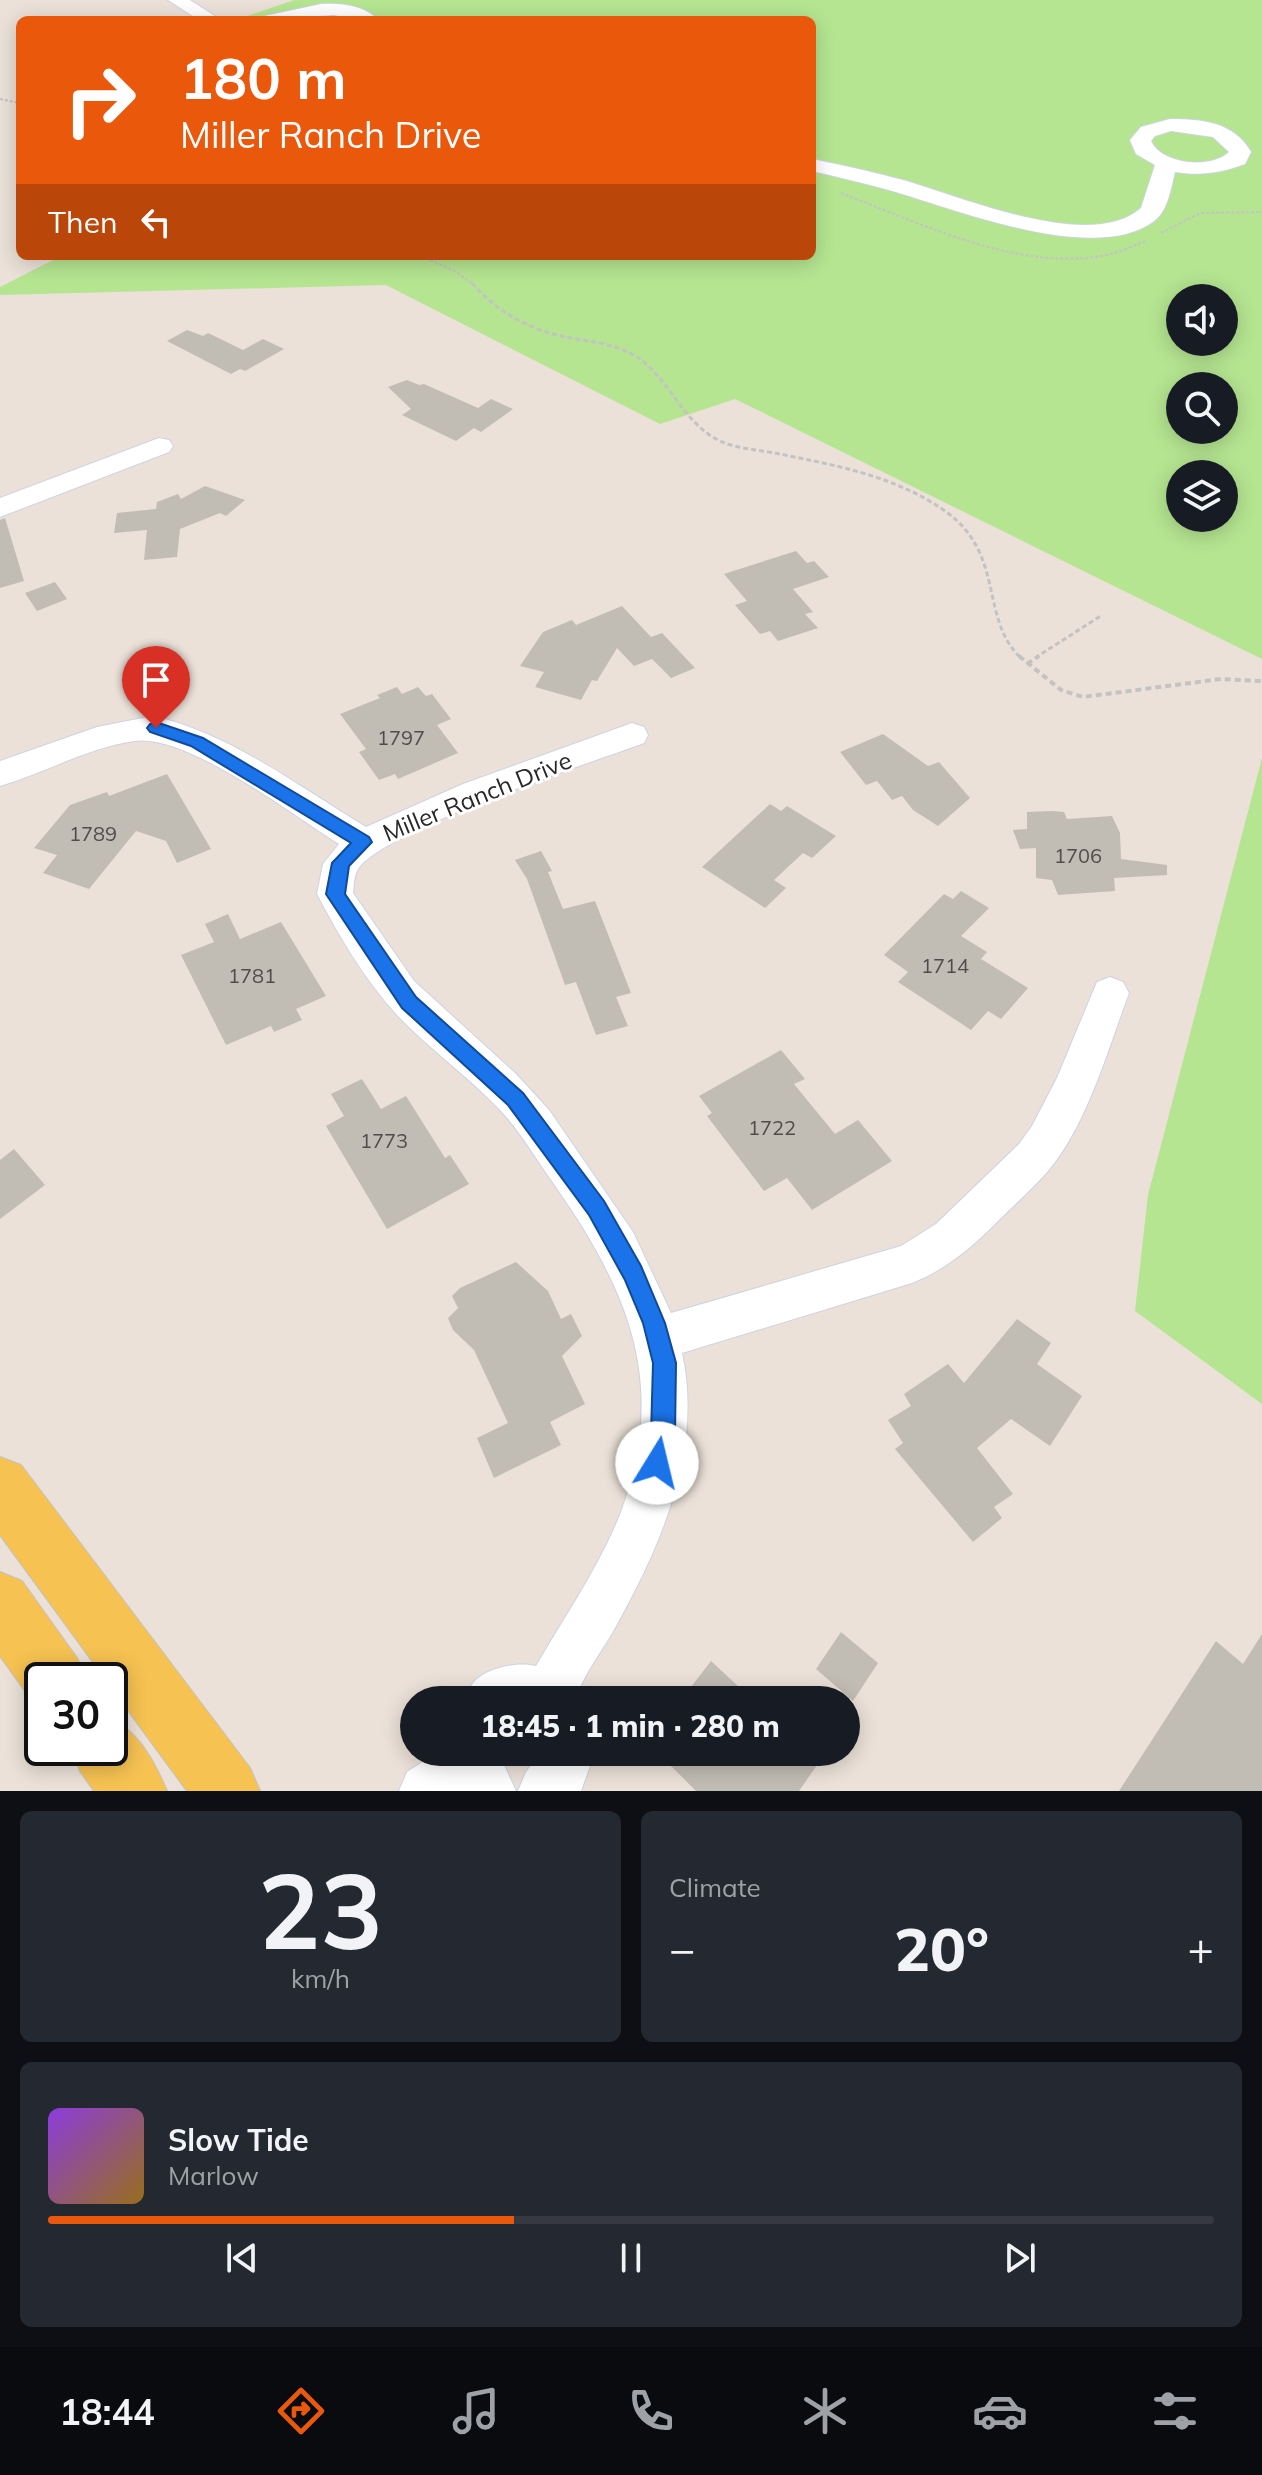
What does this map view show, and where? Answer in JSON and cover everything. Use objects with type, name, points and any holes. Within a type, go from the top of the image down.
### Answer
[{"type":"main road","points":[[0,1486],[227,1791]]},
{"type":"main road","points":[[0,1603],[42,1662]]},
{"type":"main road","points":[[116,1766],[134,1791]]},
{"type":"street","points":[[177,0],[205,16]]},
{"type":"street","points":[[284,16],[301,10],[324,8],[354,11],[362,16]]},
{"type":"street","points":[[816,166],[900,186],[999,219],[1105,230],[1146,216],[1153,207],[1166,164]]},
{"type":"street","points":[[0,508],[159,446]]},
{"type":"street","points":[[0,774],[124,731],[156,728],[197,742],[363,842]]},
{"type":"street","name":"Miller Ranch Drive","points":[[556,1686],[647,1507],[663,1435],[664,1363],[658,1339],[633,1274],[597,1208],[515,1099],[409,1002],[335,894],[341,863],[363,842],[429,812],[632,735]]},
{"type":"street","points":[[658,1339],[912,1263],[951,1238],[1034,1157],[1044,1143],[1072,1089],[1110,993]]},
{"type":"street","points":[[545,1791],[564,1766]]},
{"type":"street","points":[[426,1791],[477,1768]]},
{"type":"path","points":[[430,260],[455,271],[472,283],[489,303],[520,322],[560,336],[630,353],[646,365],[696,426],[722,442],[867,472],[912,492],[946,512],[970,534],[986,563],[1001,626],[1013,651],[1061,690],[1083,697],[1221,679],[1262,681]]},
{"type":"path","points":[[1027,664],[1102,615]]},
{"type":"green space","points":[[294,0],[1262,0],[1262,659],[735,399],[660,424],[386,285],[0,295],[0,287],[53,260],[816,260],[816,16],[248,16]]},
{"type":"green space","points":[[1262,758],[1262,1404],[1135,1311],[1148,1195]]},
{"type":"building","points":[[187,330],[203,336],[208,333],[243,350],[263,339],[284,349],[245,371],[240,369],[231,374],[167,341]]},
{"type":"building","points":[[407,380],[424,384],[478,408],[491,399],[513,409],[481,432],[474,428],[456,441],[402,415],[411,409],[388,387]]},
{"type":"building","points":[[205,486],[245,500],[226,516],[220,513],[180,529],[177,557],[144,560],[147,530],[114,533],[117,513],[156,509],[157,502],[178,494],[181,499]]},
{"type":"building","points":[[5,518],[24,581],[0,588],[0,520]]},
{"type":"building","points":[[796,551],[807,563],[814,561],[829,577],[793,589],[813,612],[805,614],[818,628],[778,641],[770,631],[760,634],[735,605],[747,601],[724,574]]},
{"type":"building","points":[[55,582],[67,599],[37,611],[25,593]]},
{"type":"building","points":[[622,606],[651,637],[662,633],[695,668],[671,678],[652,659],[634,666],[617,648],[581,700],[535,687],[544,672],[520,666],[543,632],[572,620],[576,625]]},
{"type":"building","points":[[397,687],[402,694],[418,687],[426,696],[432,694],[451,719],[437,725],[458,753],[398,779],[395,774],[379,780],[359,752],[366,749],[340,714],[380,698],[377,695]]},
{"type":"building","points":[[883,734],[928,766],[939,762],[970,798],[938,826],[913,810],[902,796],[892,800],[877,781],[866,785],[840,752]]},
{"type":"building","points":[[167,774],[211,849],[177,863],[166,841],[136,831],[89,889],[43,873],[57,855],[34,848],[70,805],[107,792],[109,796]]},
{"type":"building","points":[[770,804],[781,811],[787,806],[836,836],[812,858],[803,853],[774,880],[786,888],[765,908],[702,867]]},
{"type":"building","points":[[1027,812],[1064,812],[1067,819],[1112,816],[1120,833],[1121,859],[1167,865],[1167,875],[1114,878],[1115,891],[1058,895],[1052,880],[1036,878],[1036,848],[1020,849],[1013,830],[1027,829]]},
{"type":"building","points":[[541,851],[552,871],[548,872],[563,909],[595,901],[631,993],[616,997],[628,1026],[596,1035],[576,982],[565,985],[527,879],[515,860]]},
{"type":"building","points":[[961,891],[989,908],[961,936],[987,952],[981,959],[1028,988],[1001,1019],[988,1011],[971,1030],[898,982],[908,972],[884,955],[944,894],[953,899]]},
{"type":"building","points":[[228,914],[240,939],[281,922],[326,996],[296,1009],[302,1020],[274,1032],[271,1026],[226,1045],[181,955],[214,942],[205,924]]},
{"type":"building","points":[[781,1050],[805,1079],[794,1084],[835,1134],[858,1120],[892,1161],[812,1210],[787,1178],[764,1191],[707,1116],[712,1113],[699,1096]]},
{"type":"building","points":[[362,1079],[381,1109],[406,1096],[445,1158],[450,1155],[469,1184],[387,1229],[326,1126],[344,1116],[331,1094]]},
{"type":"building","points":[[14,1149],[45,1185],[0,1219],[0,1160]]},
{"type":"building","points":[[516,1262],[548,1291],[561,1319],[571,1314],[582,1336],[562,1356],[585,1404],[550,1422],[561,1445],[494,1478],[477,1438],[508,1423],[474,1350],[453,1330],[448,1318],[458,1308],[452,1296],[460,1288]]},
{"type":"building","points":[[1017,1319],[1051,1343],[1037,1364],[1082,1396],[1050,1446],[1011,1419],[977,1448],[1013,1494],[994,1507],[1002,1518],[973,1542],[895,1449],[903,1443],[888,1420],[911,1406],[904,1394],[948,1364],[964,1383]]},
{"type":"building","points":[[841,1632],[878,1663],[860,1690],[860,1686],[836,1686],[816,1669]]},
{"type":"building","points":[[1262,1634],[1262,1791],[1119,1791],[1216,1641],[1243,1664]]},
{"type":"building","points":[[711,1661],[738,1686],[692,1686]]},
{"type":"building","points":[[671,1766],[816,1766],[799,1791],[696,1791]]},
{"type":"route","points":[[156,728],[197,742],[363,842],[341,863],[335,894],[409,1002],[515,1099],[597,1208],[633,1274],[654,1323],[664,1363],[663,1435],[657,1463]]}]
